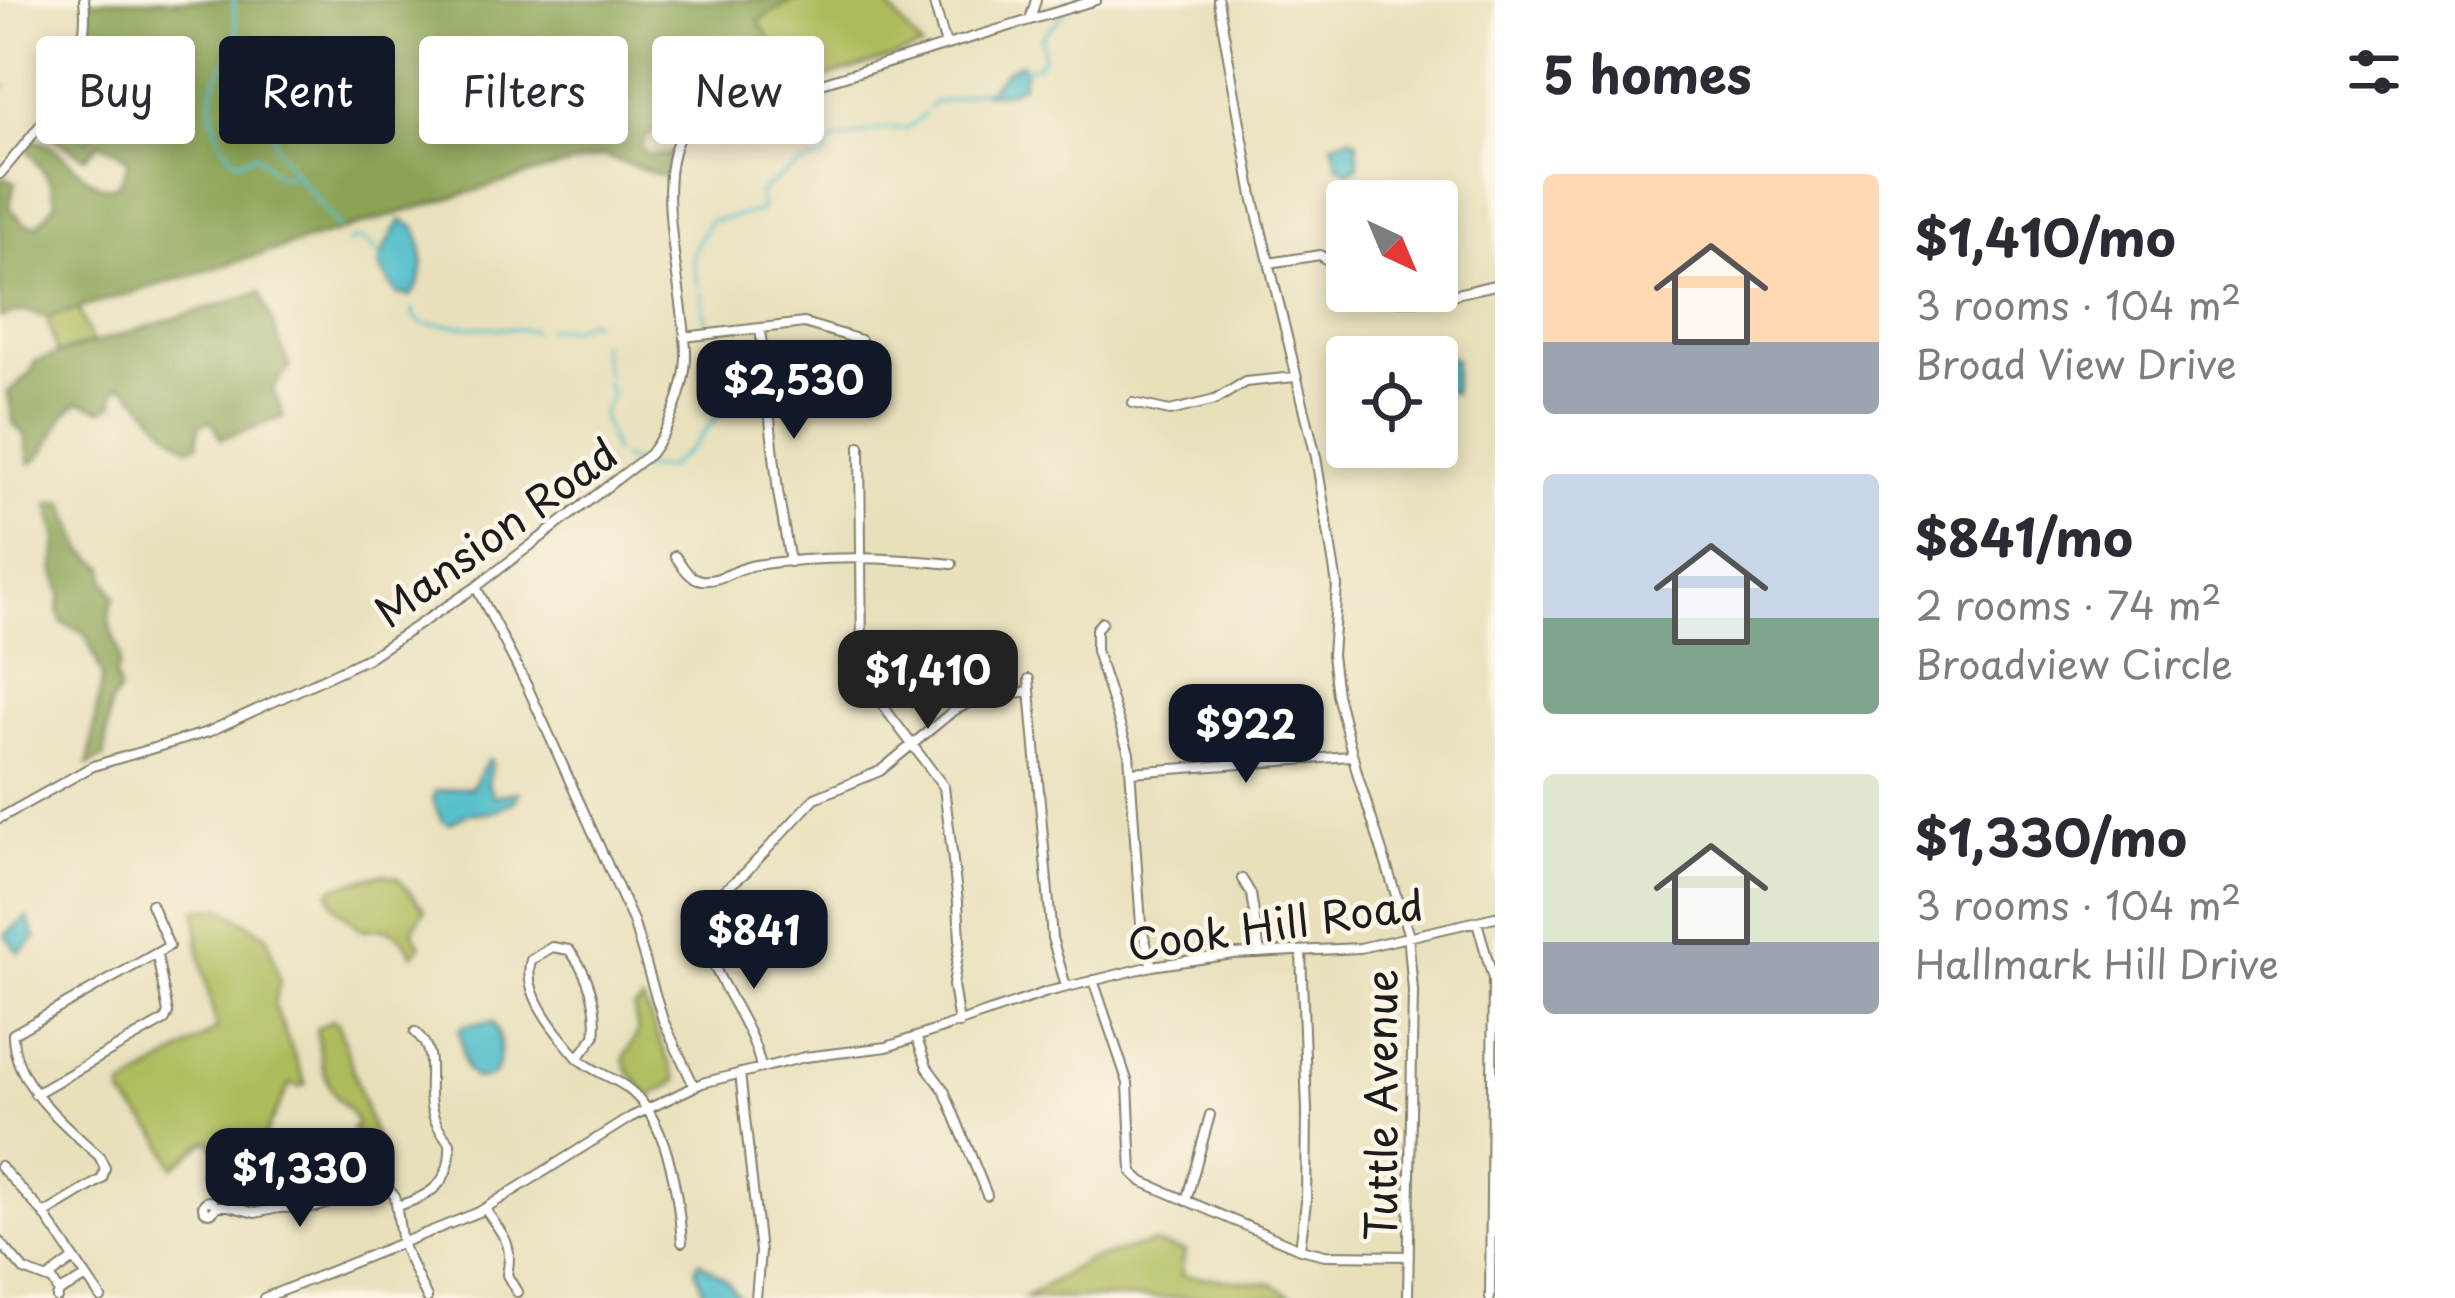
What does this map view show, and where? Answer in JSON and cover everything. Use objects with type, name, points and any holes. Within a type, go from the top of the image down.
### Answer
[{"type":"street","points":[[0,174],[47,117],[66,84],[83,34],[84,0]]},
{"type":"street","points":[[933,0],[946,45]]},
{"type":"street","points":[[1030,19],[1036,0]]},
{"type":"street","name":"Mansion Road","points":[[0,818],[93,766],[215,729],[357,664],[476,587],[655,448],[684,376],[669,199],[676,147],[685,127],[699,118],[1096,0]]},
{"type":"street","name":"Tuttle Avenue","points":[[1218,0],[1246,160],[1316,457],[1336,577],[1332,663],[1352,755],[1409,939],[1413,991],[1408,1298]]},
{"type":"street","points":[[1269,263],[1320,255],[1326,259]]},
{"type":"street","points":[[1458,293],[1495,285]]},
{"type":"street","points":[[684,337],[804,322],[862,340]]},
{"type":"street","points":[[760,328],[790,562]]},
{"type":"street","points":[[1133,404],[1170,411],[1215,400],[1245,382],[1295,377]]},
{"type":"street","points":[[860,446],[862,658],[868,686],[944,787],[960,941],[952,985],[959,1024]]},
{"type":"street","points":[[675,556],[691,577],[706,581],[750,566],[790,562],[952,564]]},
{"type":"street","points":[[476,587],[527,686],[633,921],[663,1020],[694,1086]]},
{"type":"street","points":[[1102,622],[1095,634],[1096,651],[1125,732],[1141,925],[1151,966]]},
{"type":"street","points":[[1029,679],[1050,918],[1066,986]]},
{"type":"street","points":[[761,1068],[754,1042],[699,932],[702,909],[746,872],[815,798],[880,771],[953,710],[980,698],[1030,691]]},
{"type":"street","points":[[1131,772],[1352,755]]},
{"type":"street","points":[[1242,879],[1251,894],[1260,952]]},
{"type":"street","points":[[44,1214],[102,1179],[105,1168],[99,1156],[35,1094],[12,1044],[13,1034],[169,946],[151,904]]},
{"type":"street","name":"Cook Hill Road","points":[[264,1298],[485,1209],[644,1110],[694,1086],[819,1055],[880,1049],[1066,986],[1151,966],[1260,952],[1349,949],[1495,917]]},
{"type":"street","points":[[1478,922],[1492,971],[1490,1298]]},
{"type":"street","points":[[578,1058],[595,1036],[591,996],[575,957],[569,950],[552,947],[531,959],[529,976],[545,1014],[578,1058],[627,1088],[644,1110],[674,1169],[682,1242]]},
{"type":"street","points":[[1300,1250],[1307,1110],[1301,952]]},
{"type":"street","points":[[35,1094],[165,1020],[168,1013],[158,955]]},
{"type":"street","points":[[1093,980],[1128,1084],[1132,1172],[1143,1182],[1300,1250],[1325,1255],[1409,1256]]},
{"type":"street","points":[[397,1207],[427,1197],[451,1164],[450,1143],[435,1127],[428,1106],[429,1050],[415,1032]]},
{"type":"street","points":[[917,1039],[927,1066],[944,1090],[987,1195]]},
{"type":"street","points":[[740,1073],[760,1252],[756,1298]]},
{"type":"street","points":[[1186,1201],[1210,1115]]},
{"type":"street","points":[[0,1166],[44,1214],[101,1298]]},
{"type":"street","points":[[215,1207],[221,1204],[255,1213],[317,1207],[383,1183],[390,1188],[402,1244],[427,1298]]},
{"type":"street","points":[[485,1209],[509,1244],[507,1275],[517,1292]]},
{"type":"street","points":[[0,1242],[24,1270],[53,1281],[58,1295],[86,1278]]},
{"type":"street","points":[[46,1279],[74,1258]]},
{"type":"green space","points":[[89,0],[793,0],[758,21],[767,36],[652,36],[652,134],[641,147],[648,155],[671,154],[666,177],[604,156],[47,318],[25,311],[0,317],[0,179],[3,176],[15,183],[9,207],[26,224],[38,225],[56,203],[51,183],[25,146],[32,140],[50,146],[86,177],[106,187],[115,186],[128,161],[117,150],[99,144],[195,144],[195,36],[86,36]]},
{"type":"green space","points":[[793,0],[883,0],[922,48],[824,78],[824,36],[767,36],[758,21]]},
{"type":"green space","points":[[63,144],[99,144],[85,157]]},
{"type":"green space","points":[[260,292],[290,368],[273,389],[284,417],[221,439],[212,421],[199,425],[198,444],[189,448],[122,385],[114,392],[114,404],[102,410],[81,402],[72,407],[46,450],[30,464],[25,435],[14,425],[8,392],[31,372],[35,361]]},
{"type":"green space","points":[[78,308],[92,342],[57,353],[47,318]]},
{"type":"green space","points":[[64,502],[84,551],[105,567],[115,597],[109,621],[119,655],[115,675],[119,692],[110,705],[104,758],[88,765],[102,676],[85,633],[62,623],[58,611],[57,540],[49,504]]},
{"type":"green space","points":[[382,874],[397,877],[425,910],[412,931],[421,946],[413,955],[393,932],[362,930],[335,906],[329,892]]},
{"type":"green space","points":[[220,907],[267,935],[280,981],[274,1005],[306,1084],[290,1084],[261,1143],[231,1162],[208,1140],[174,1167],[160,1137],[122,1096],[123,1089],[217,1029],[200,957],[196,910]]},
{"type":"green space","points":[[643,1001],[677,1081],[649,1097],[624,1058],[638,1032],[634,1009]]},
{"type":"green space","points":[[333,1020],[338,1023],[378,1146],[351,1129],[357,1124],[325,1076],[316,1029]]},
{"type":"green space","points":[[1152,1243],[1185,1251],[1181,1275],[1273,1284],[1294,1298],[1024,1298],[1087,1260]]},
{"type":"water","points":[[1021,63],[1022,85],[1006,93],[985,93],[1007,70]]},
{"type":"water","points":[[1351,137],[1357,141],[1358,165],[1350,172],[1338,166],[1332,143]]},
{"type":"water","points":[[401,220],[416,228],[422,254],[419,281],[410,296],[397,294],[380,268],[384,249]]},
{"type":"water","points":[[489,759],[488,784],[493,796],[519,792],[515,801],[489,813],[469,813],[450,824],[441,820],[433,800],[436,791],[472,787]]},
{"type":"water","points":[[27,917],[36,938],[19,953],[5,935]]},
{"type":"water","points":[[493,1022],[500,1042],[498,1062],[493,1076],[475,1079],[466,1069],[459,1030]]},
{"type":"water","points":[[699,1261],[727,1281],[739,1298],[706,1298],[695,1269]]},
{"type":"waterway","points":[[233,0],[236,41],[212,94],[216,128],[234,159],[256,154],[278,175],[297,175]]},
{"type":"waterway","points":[[1020,69],[1037,66],[1043,59],[1042,37],[1065,12]]},
{"type":"waterway","points":[[0,88],[7,85]]},
{"type":"waterway","points":[[929,108],[934,102],[987,90]]},
{"type":"waterway","points":[[699,286],[693,257],[709,221],[758,212],[762,209],[759,194],[789,171],[825,157],[832,141],[907,128],[925,114]]},
{"type":"waterway","points":[[276,144],[339,230]]},
{"type":"waterway","points":[[348,243],[356,238]]},
{"type":"waterway","points":[[359,239],[383,260]]},
{"type":"waterway","points":[[702,293],[706,322]]},
{"type":"waterway","points":[[413,309],[413,316],[423,324]]},
{"type":"waterway","points":[[546,329],[593,323]]},
{"type":"waterway","points":[[428,324],[533,330]]},
{"type":"waterway","points":[[600,343],[607,375]]},
{"type":"waterway","points":[[639,468],[667,468],[719,414],[718,347]]},
{"type":"waterway","points":[[606,382],[611,395],[602,415],[614,453]]},
{"type":"waterway","points":[[621,458],[634,462]]}]
